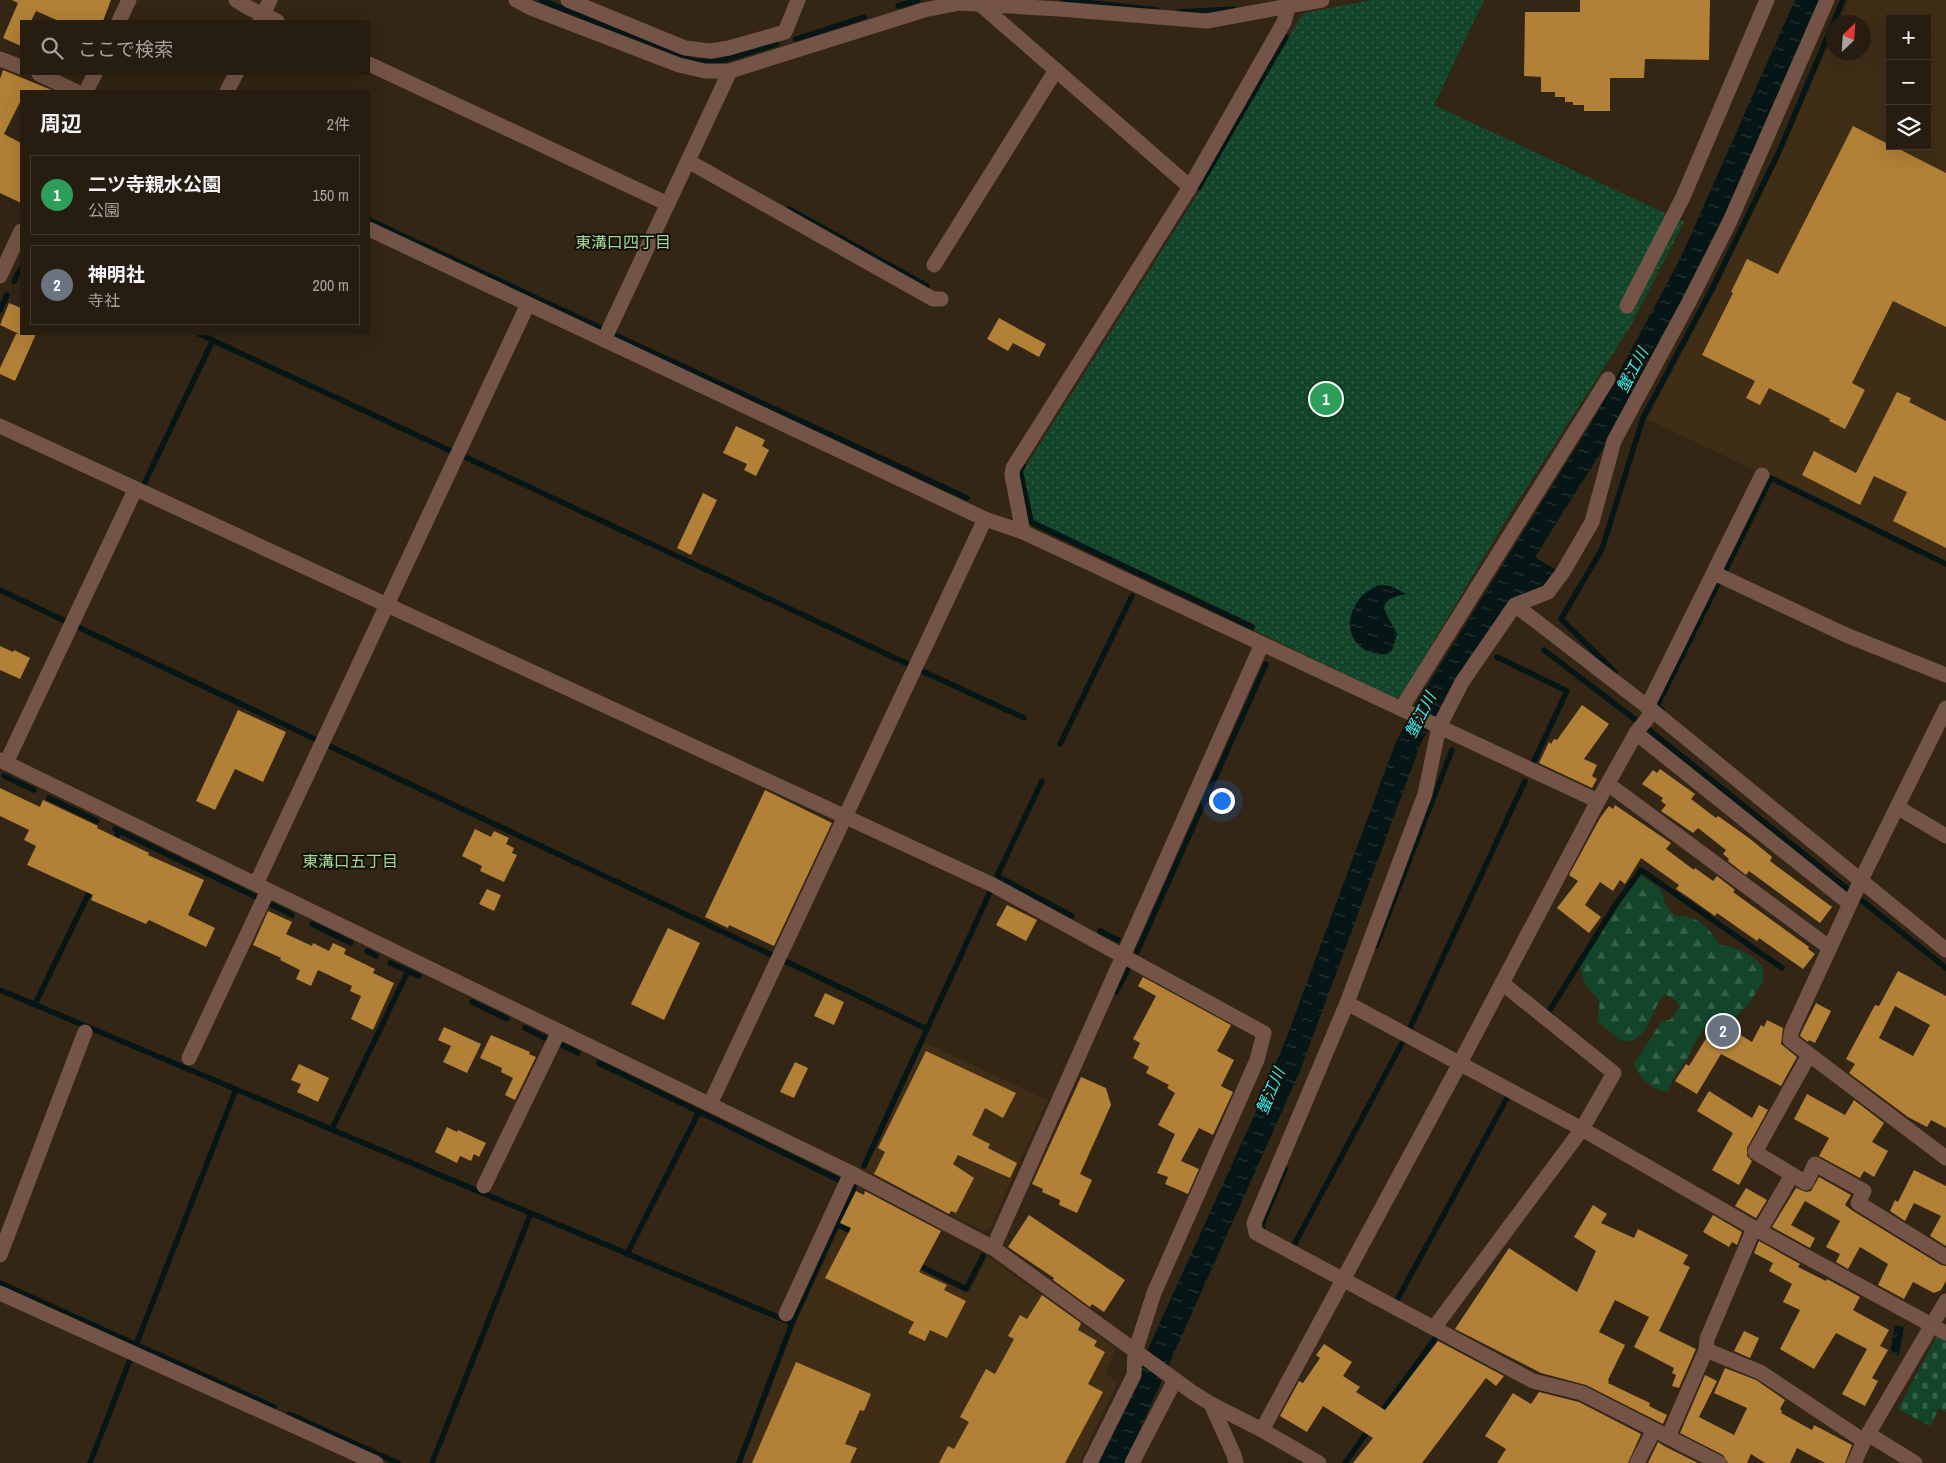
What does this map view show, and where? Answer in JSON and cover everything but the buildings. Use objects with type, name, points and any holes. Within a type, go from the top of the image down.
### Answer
[{"type":"street","points":[[119,20],[129,0]]},
{"type":"street","points":[[236,0],[267,19],[270,0]]},
{"type":"street","points":[[516,0],[531,8],[679,66],[705,71],[730,70],[924,10],[960,3],[1207,21],[1322,0]]},
{"type":"street","points":[[568,0],[685,48],[710,51],[729,48],[786,32],[798,0]]},
{"type":"street","points":[[1627,306],[1683,197],[1767,0]]},
{"type":"street","points":[[1719,1463],[1582,1393],[1533,1381],[1256,1233],[1254,1223],[1347,1004],[1425,794],[1439,727],[1462,682],[1516,605],[1548,592],[1563,572],[1592,522],[1614,441],[1730,221],[1827,0]]},
{"type":"street","points":[[980,4],[1190,187]]},
{"type":"street","points":[[1023,532],[1012,475],[1013,468],[1190,187],[1284,22],[1288,7]]},
{"type":"street","points":[[0,59],[20,67]]},
{"type":"street","points":[[370,64],[668,204]]},
{"type":"street","points":[[604,340],[730,70]]},
{"type":"street","points":[[934,265],[1056,70]]},
{"type":"street","points":[[41,75],[73,90]]},
{"type":"street","points":[[86,90],[94,75]]},
{"type":"street","points":[[228,90],[236,75]]},
{"type":"street","points":[[688,161],[933,299],[941,299]]},
{"type":"street","points":[[370,230],[985,519],[1023,532],[1598,801]]},
{"type":"street","points":[[2,266],[20,233]]},
{"type":"street","points":[[189,1058],[386,605],[528,304]]},
{"type":"street","points":[[1401,709],[1608,379]]},
{"type":"street","points":[[0,426],[993,885],[1264,1033],[1257,1060],[1154,1293],[1134,1375],[1090,1463]]},
{"type":"street","points":[[1262,1430],[1460,1063],[1598,801],[1649,712],[1762,475]]},
{"type":"street","points":[[135,490],[3,762],[710,1104],[850,1173],[993,1248],[1138,1355],[1211,1404],[1262,1430],[1319,1463]]},
{"type":"street","points":[[710,1104],[985,519]]},
{"type":"street","points":[[1714,573],[1846,635],[1946,675]]},
{"type":"street","points":[[1516,605],[1860,883],[1946,950]]},
{"type":"street","points":[[993,1248],[1262,644]]},
{"type":"street","points":[[1946,708],[1851,902],[1792,1030],[1790,1040],[1946,1158]]},
{"type":"street","points":[[1637,732],[1851,902]]},
{"type":"street","points":[[1608,784],[1830,948]]},
{"type":"street","points":[[1897,807],[1946,836]]},
{"type":"street","points":[[1434,1328],[1582,1129],[1614,1073],[1502,982]]},
{"type":"street","points":[[1347,1004],[1582,1129],[1757,1229],[1946,1333]]},
{"type":"street","points":[[484,1186],[559,1031]]},
{"type":"street","points":[[0,1255],[85,1032]]},
{"type":"street","points":[[1809,1055],[1755,1152],[1806,1183],[1816,1164],[1864,1191],[1858,1203],[1946,1257]]},
{"type":"street","points":[[786,1314],[850,1173]]},
{"type":"street","points":[[1668,1437],[1706,1350],[1707,1339],[1757,1229],[1792,1175]]},
{"type":"street","points":[[0,1293],[376,1463]]},
{"type":"street","points":[[1854,1463],[1866,1438],[1946,1301]]},
{"type":"street","points":[[1706,1350],[1760,1372],[1866,1438],[1915,1463]]},
{"type":"street","points":[[1132,1463],[1172,1378]]},
{"type":"street","points":[[1211,1404],[1236,1463]]},
{"type":"street","points":[[1637,1463],[1654,1430]]},
{"type":"shaded area","points":[[1849,0],[1946,0],[1946,562],[1647,419],[1715,291],[1780,155],[1826,51],[1826,60],[1871,60],[1871,15],[1842,15]]},
{"type":"shaded area","points":[[924,1042],[1047,1100],[990,1228],[983,1231],[864,1170]]},
{"type":"shaded area","points":[[839,1228],[969,1293],[988,1257],[1114,1347],[1114,1355],[1105,1374],[1118,1381],[1079,1463],[742,1463],[795,1325]]},
{"type":"green space","points":[[1371,0],[1484,0],[1434,105],[1684,222],[1630,327],[1509,515],[1401,696],[1394,698],[1254,630],[1256,625],[1034,521],[1023,471],[1197,195],[1300,18],[1304,13]]},
{"type":"green space","points":[[1641,875],[1659,888],[1663,894],[1664,902],[1675,916],[1690,917],[1696,920],[1711,932],[1720,945],[1732,947],[1743,952],[1762,965],[1764,980],[1747,1006],[1735,1017],[1717,1016],[1707,1024],[1687,1059],[1672,1080],[1668,1092],[1657,1089],[1647,1082],[1639,1074],[1634,1064],[1662,1021],[1670,1020],[1680,1006],[1665,994],[1657,1005],[1644,1032],[1633,1040],[1621,1041],[1597,1021],[1599,1001],[1584,981],[1580,965],[1618,906]]},
{"type":"green space","points":[[1943,1335],[1946,1337],[1946,1412],[1939,1408],[1930,1426],[1898,1409],[1936,1338]]},
{"type":"water","name":"蟹江川","points":[[1795,0],[1819,0],[1721,229],[1613,433],[1535,557],[1561,573],[1551,586],[1508,601],[1421,743],[1300,1071],[1125,1463],[1096,1463],[1254,1116],[1286,1039],[1395,744],[1414,707],[1590,425],[1655,306],[1682,255]]},
{"type":"water","points":[[1379,585],[1391,586],[1406,594],[1388,600],[1385,604],[1386,614],[1397,634],[1392,650],[1387,654],[1365,650],[1352,635],[1350,625],[1355,605],[1365,594]]},
{"type":"water","points":[[1895,1325],[1904,1327],[1899,1355],[1890,1353]]},
{"type":"waterway","points":[[541,0],[675,55],[696,61],[718,62],[776,44]]},
{"type":"waterway","points":[[898,6],[918,0]]},
{"type":"waterway","points":[[1063,0],[1157,10]]},
{"type":"waterway","points":[[1615,672],[1561,619],[1602,549],[1643,418],[1712,289],[1778,154],[1843,0]]},
{"type":"waterway","points":[[1179,12],[1234,9]]},
{"type":"waterway","points":[[796,39],[864,17]]},
{"type":"waterway","points":[[1199,187],[1286,37]]},
{"type":"waterway","points":[[789,209],[927,286]]},
{"type":"waterway","points":[[370,220],[601,328]]},
{"type":"waterway","points":[[14,281],[20,270]]},
{"type":"waterway","points":[[0,310],[7,295]]},
{"type":"waterway","points":[[615,329],[613,334],[967,498]]},
{"type":"waterway","points":[[201,335],[451,451]]},
{"type":"waterway","points":[[144,484],[213,340]]},
{"type":"waterway","points":[[463,456],[910,665]]},
{"type":"waterway","points":[[1023,466],[1020,470],[1031,522],[1252,627]]},
{"type":"waterway","points":[[1724,573],[1771,478],[1946,564]]},
{"type":"waterway","points":[[1662,710],[1657,706],[1719,582]]},
{"type":"waterway","points":[[0,590],[65,621]]},
{"type":"waterway","points":[[1060,744],[1132,596]]},
{"type":"waterway","points":[[78,627],[317,740]]},
{"type":"waterway","points":[[1544,650],[1649,730],[1946,968]]},
{"type":"waterway","points":[[1497,657],[1567,691],[1534,761]]},
{"type":"waterway","points":[[1137,952],[1266,664]]},
{"type":"waterway","points":[[920,670],[1024,718]]},
{"type":"waterway","points":[[327,745],[774,956]]},
{"type":"waterway","points":[[1376,946],[1452,750]]},
{"type":"waterway","points":[[4,776],[34,790]]},
{"type":"waterway","points":[[1042,781],[997,876],[1072,916]]},
{"type":"waterway","points":[[1412,1032],[1409,1030],[1525,781]]},
{"type":"waterway","points":[[49,798],[97,821]]},
{"type":"waterway","points":[[115,829],[256,897]]},
{"type":"waterway","points":[[114,843],[119,831]]},
{"type":"waterway","points":[[1552,1016],[1548,1013],[1616,904],[1641,870],[1782,968]]},
{"type":"waterway","points":[[35,1004],[92,887]]},
{"type":"waterway","points":[[864,1166],[990,892]]},
{"type":"waterway","points":[[272,905],[292,915]]},
{"type":"waterway","points":[[312,924],[351,943]]},
{"type":"waterway","points":[[1100,931],[1118,940]]},
{"type":"waterway","points":[[367,951],[376,956]]},
{"type":"waterway","points":[[783,960],[927,1029]]},
{"type":"waterway","points":[[390,963],[419,976]]},
{"type":"waterway","points":[[1116,992],[1128,969]]},
{"type":"waterway","points":[[332,1129],[408,971]]},
{"type":"waterway","points":[[0,990],[792,1323]]},
{"type":"waterway","points":[[472,1002],[507,1019]]},
{"type":"waterway","points":[[525,1028],[545,1038]]},
{"type":"waterway","points":[[1293,1247],[1402,1043]]},
{"type":"waterway","points":[[562,1045],[578,1053]]},
{"type":"waterway","points":[[599,1063],[841,1181]]},
{"type":"waterway","points":[[136,1345],[236,1089]]},
{"type":"waterway","points":[[1396,1302],[1507,1098]]},
{"type":"waterway","points":[[627,1254],[699,1112]]},
{"type":"waterway","points":[[1263,1230],[1262,1224],[1285,1169]]},
{"type":"waterway","points":[[739,1463],[792,1323],[854,1187]]},
{"type":"waterway","points":[[432,1463],[531,1213]]},
{"type":"waterway","points":[[837,1224],[855,1233]]},
{"type":"waterway","points":[[916,1264],[966,1289],[983,1256]]},
{"type":"waterway","points":[[0,1283],[274,1407]]},
{"type":"waterway","points":[[1380,1414],[1436,1337]]},
{"type":"waterway","points":[[90,1463],[130,1360]]},
{"type":"waterway","points":[[289,1414],[398,1463]]},
{"type":"waterway","points":[[1345,1463],[1370,1428]]},
{"type":"place","name":"二ツ寺親水公園","points":[[1326,399]]},
{"type":"place","name":"神明社","points":[[1723,1031]]},
{"type":"district","name":"東溝口四丁目","points":[[623,242]]},
{"type":"district","name":"東溝口五丁目","points":[[350,861]]}]
